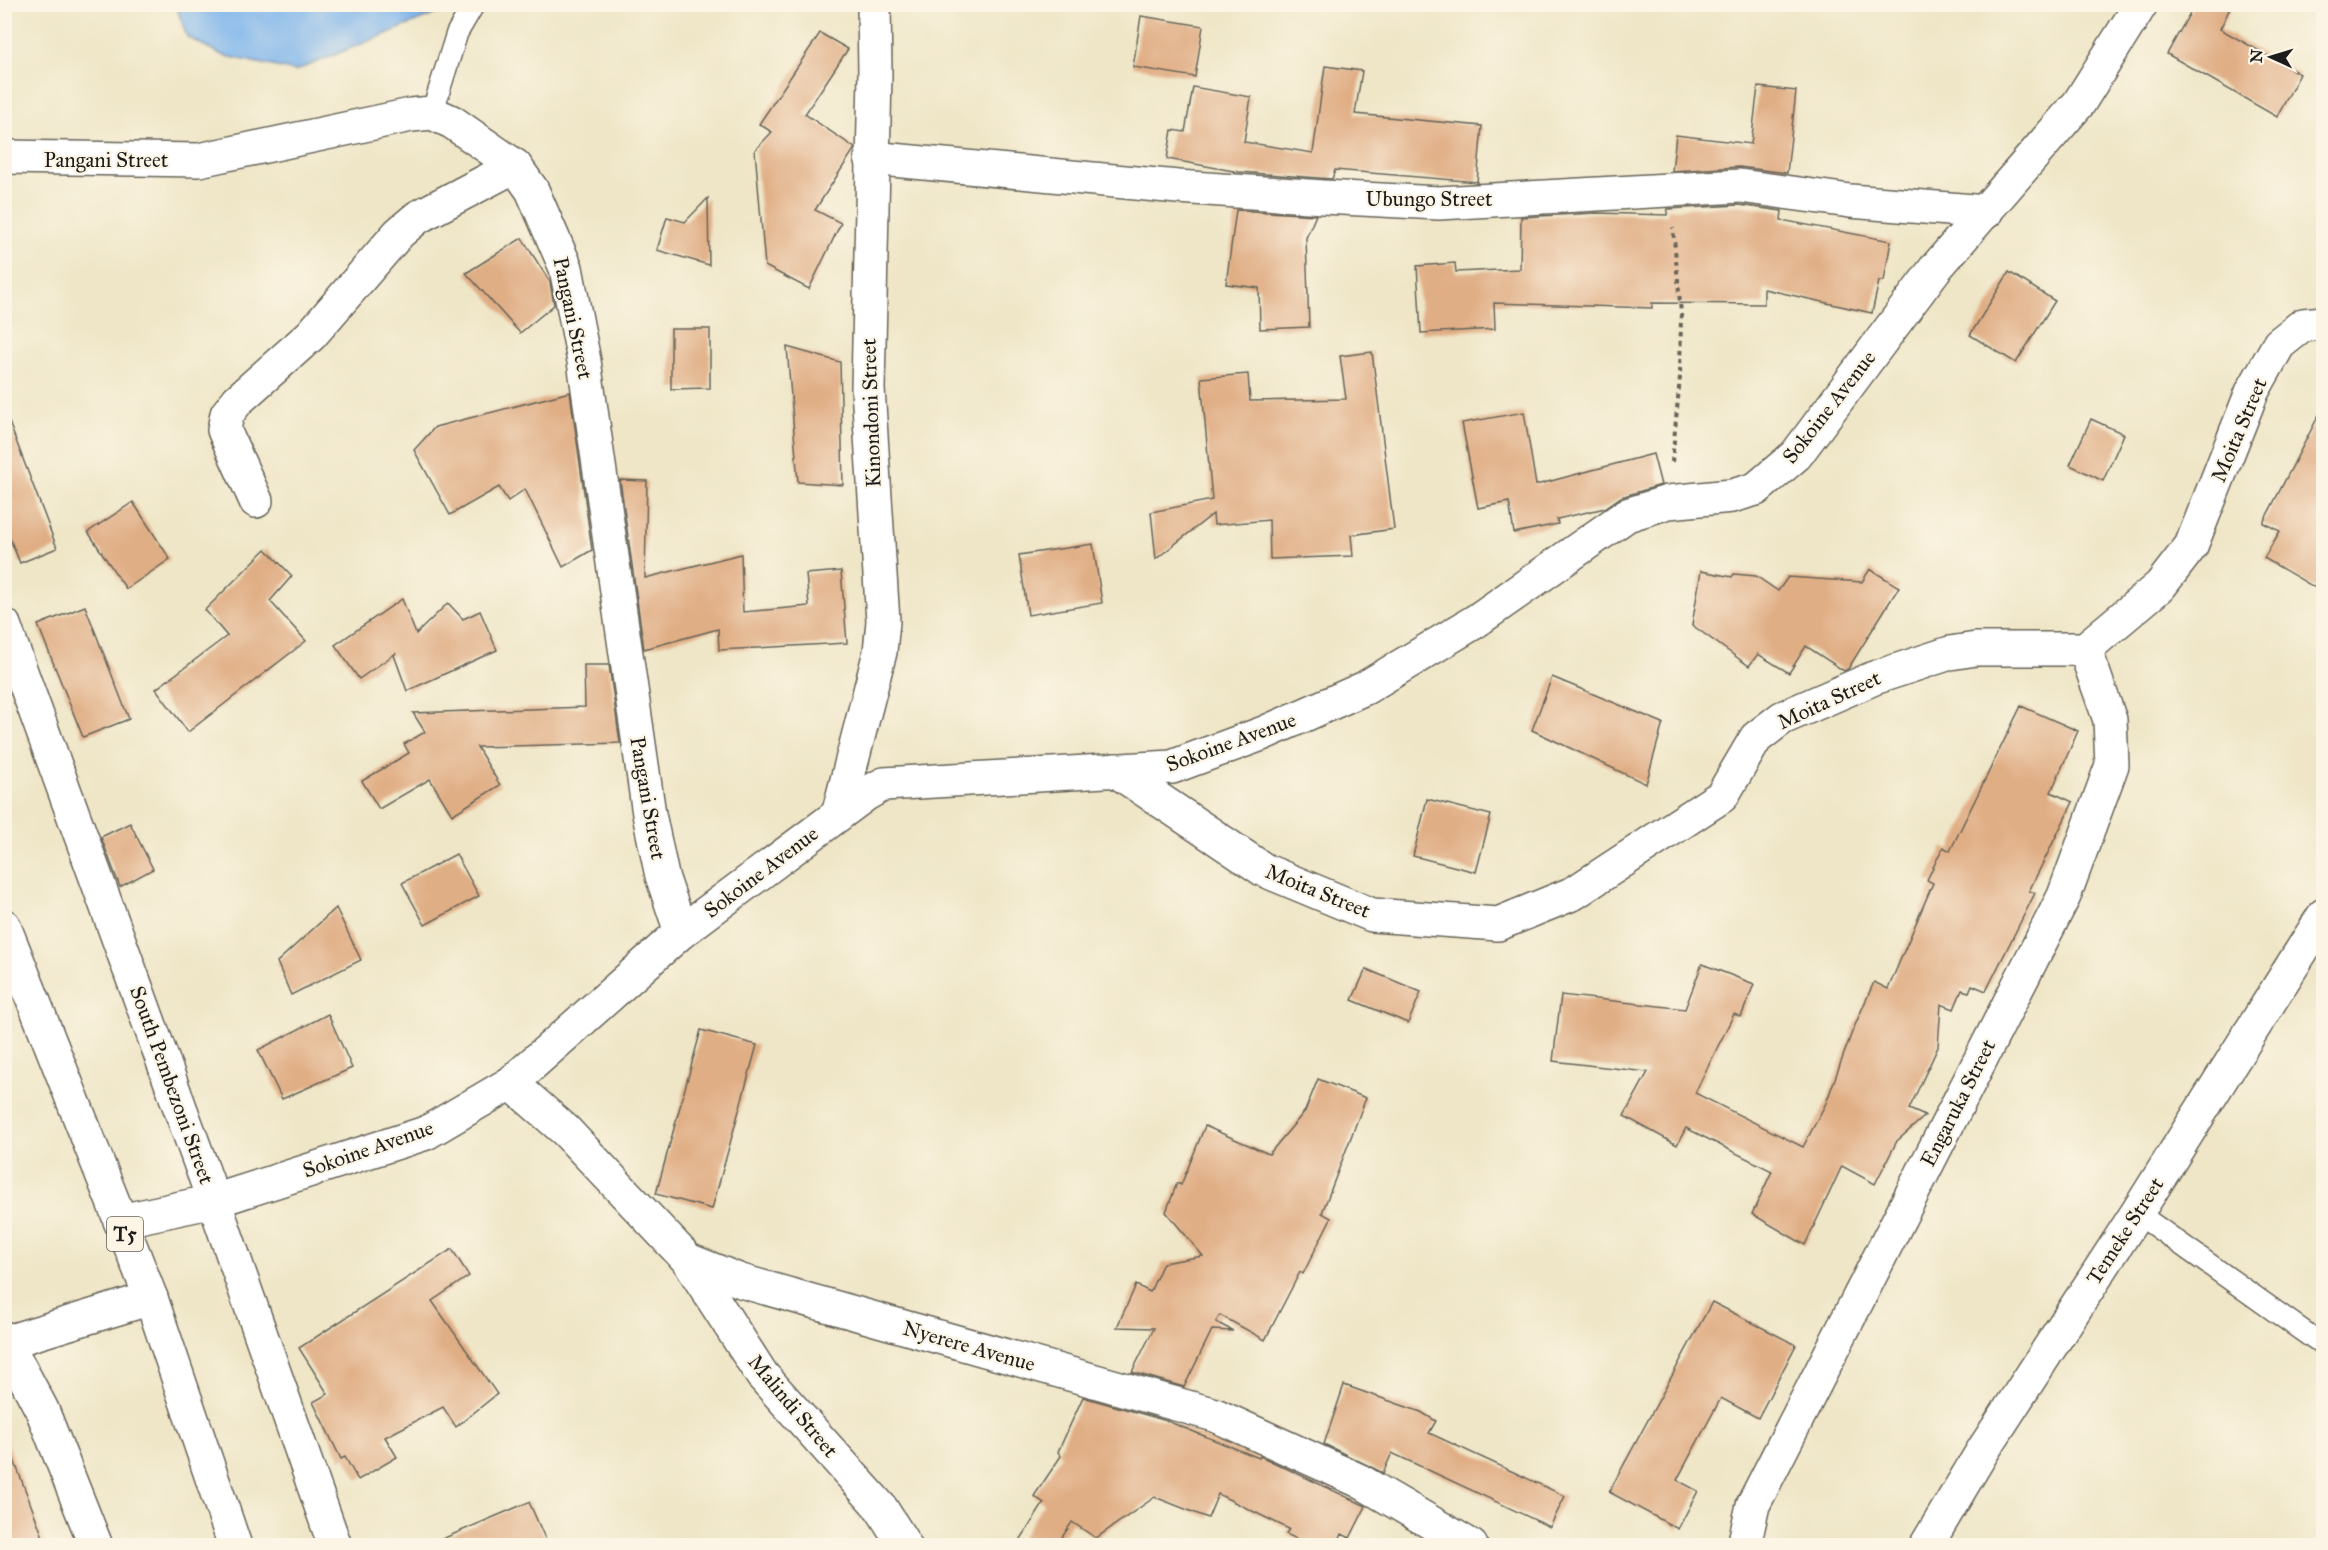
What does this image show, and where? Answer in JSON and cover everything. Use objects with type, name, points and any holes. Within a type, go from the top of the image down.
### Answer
[{"type":"main road","name":"Kinondoni Street","points":[[838,815],[880,652],[883,621],[868,389],[871,158],[875,74],[874,4]]},
{"type":"main road","name":"Sokoine Avenue","points":[[120,1221],[214,1200],[426,1133],[512,1083],[681,932],[866,794],[884,784],[901,781],[1172,767],[1264,733],[1365,688],[1476,621],[1627,515],[1668,502],[1732,496],[1756,489],[1796,455],[1935,269],[2079,103],[2141,4]]},
{"type":"main road","name":"Pangani Street","points":[[4,157],[200,160],[432,113],[452,122],[515,166],[532,190],[566,268],[584,361],[649,814],[662,876],[681,932]]},
{"type":"main road","name":"Ubungo Street","points":[[871,158],[1178,187],[1439,203],[1740,186],[1850,201],[1986,212]]},
{"type":"main road","points":[[256,501],[224,430],[227,414],[238,400],[311,335],[399,233],[417,217],[515,166]]},
{"type":"main road","name":"Moita Street","points":[[1115,770],[1264,870],[1372,915],[1498,924],[1574,893],[1722,796],[1756,738],[1782,718],[1874,678],[1950,653],[1976,650],[2085,649],[2160,586],[2191,546],[2252,392],[2279,344],[2303,325],[2324,323]]},
{"type":"main road","name":"South Pembezoni Street","points":[[4,625],[214,1200],[335,1545]]},
{"type":"main road","name":"Engaruka Street","points":[[1744,1545],[1754,1505],[2064,896],[2112,765],[2110,720],[2085,649]]},
{"type":"main road","name":"Temeke Street","points":[[1926,1545],[1982,1452],[2137,1213],[2324,915]]},
{"type":"main road","name":"T5","points":[[4,926],[151,1298],[235,1545]]},
{"type":"main road","name":"Nyerere Avenue","points":[[512,1083],[566,1131],[688,1260],[741,1281],[1215,1415],[1360,1481],[1471,1545]]},
{"type":"main road","name":"Malindi Street","points":[[688,1260],[762,1375],[880,1508],[905,1545]]},
{"type":"main road","points":[[96,1545],[42,1410],[5,1341],[151,1298]]},
{"type":"lane","points":[[432,113],[457,33],[474,4]]},
{"type":"lane","points":[[2137,1213],[2324,1346]]},
{"type":"path","points":[[1668,502],[1680,377],[1681,313],[1669,190]]},
{"type":"water","points":[[176,4],[440,5],[438,13],[295,71],[222,55],[187,37]]},
{"type":"building","points":[[2195,4],[2232,4],[2220,29],[2300,74],[2277,117],[2167,54]]},
{"type":"building","points":[[1141,16],[1203,26],[1195,77],[1133,67]]},
{"type":"building","points":[[820,33],[848,49],[805,114],[855,148],[815,210],[841,223],[809,289],[765,266],[755,150],[772,132],[759,124]]},
{"type":"building","points":[[1325,66],[1362,71],[1355,114],[1482,126],[1477,182],[1335,170],[1332,179],[1239,172],[1167,159],[1172,130],[1185,132],[1193,87],[1251,97],[1244,142],[1313,153]]},
{"type":"building","points":[[1758,87],[1796,91],[1787,173],[1739,167],[1672,171],[1676,135],[1751,144]]},
{"type":"building","points":[[708,198],[709,265],[657,250],[667,217],[685,222]]},
{"type":"building","points":[[1739,205],[1782,211],[1781,220],[1891,241],[1884,281],[1879,281],[1872,313],[1764,289],[1764,304],[1652,303],[1652,308],[1494,303],[1495,329],[1421,333],[1417,266],[1455,263],[1456,272],[1520,269],[1521,217],[1596,213],[1667,215],[1668,209]]},
{"type":"building","points":[[1236,210],[1316,215],[1306,238],[1309,327],[1260,329],[1259,288],[1226,284]]},
{"type":"building","points":[[522,238],[550,282],[554,305],[520,333],[466,273]]},
{"type":"building","points":[[2009,272],[2055,301],[2016,363],[1970,335]]},
{"type":"building","points":[[671,329],[710,329],[710,388],[671,389]]},
{"type":"building","points":[[787,347],[840,362],[843,485],[798,482]]},
{"type":"building","points":[[1372,352],[1394,529],[1351,535],[1353,556],[1270,559],[1269,520],[1214,525],[1213,514],[1156,559],[1151,512],[1212,500],[1201,378],[1248,374],[1250,401],[1346,399],[1340,356]]},
{"type":"building","points":[[570,392],[592,550],[563,567],[525,489],[508,501],[499,487],[450,515],[414,450],[435,427]]},
{"type":"building","points":[[2324,405],[2324,593],[2264,558],[2280,531],[2263,523]]},
{"type":"building","points":[[1524,412],[1536,485],[1653,454],[1661,485],[1621,497],[1605,508],[1557,519],[1558,524],[1514,533],[1509,502],[1478,508],[1462,423]]},
{"type":"building","points":[[7,417],[57,548],[20,563],[4,524],[4,418]]},
{"type":"building","points":[[2091,419],[2124,434],[2103,481],[2070,465]]},
{"type":"building","points":[[620,480],[647,481],[645,578],[741,554],[743,612],[809,606],[806,574],[841,571],[847,643],[719,650],[718,629],[644,649]]},
{"type":"building","points":[[133,502],[170,559],[126,589],[88,532]]},
{"type":"building","points":[[1093,544],[1102,603],[1028,615],[1019,555]]},
{"type":"building","points":[[266,549],[292,576],[270,601],[306,641],[188,732],[156,689],[227,636],[205,610]]},
{"type":"building","points":[[1870,569],[1899,587],[1848,669],[1844,671],[1806,646],[1789,673],[1758,654],[1749,666],[1692,625],[1701,571],[1732,577],[1734,574],[1756,576],[1778,591],[1788,577],[1862,582]]},
{"type":"building","points":[[402,599],[416,634],[448,603],[463,619],[480,611],[497,650],[407,691],[394,655],[396,653],[359,679],[335,645]]},
{"type":"building","points":[[85,606],[129,719],[83,737],[38,625]]},
{"type":"building","points":[[584,665],[609,665],[620,743],[477,747],[500,785],[452,815],[430,779],[379,809],[362,781],[409,753],[404,744],[425,732],[413,713],[585,707]]},
{"type":"building","points":[[1552,677],[1663,723],[1646,784],[1532,730]]},
{"type":"building","points":[[2021,706],[2078,731],[2051,792],[2073,802],[2029,891],[2035,893],[1986,991],[1972,985],[1969,992],[1962,990],[1954,1009],[1941,1004],[1938,1047],[1909,1109],[1925,1116],[1897,1141],[1875,1184],[1842,1166],[1805,1245],[1752,1214],[1772,1171],[1686,1128],[1677,1145],[1624,1116],[1648,1072],[1553,1061],[1561,995],[1685,1009],[1702,964],[1754,984],[1741,1017],[1734,1014],[1695,1093],[1803,1147],[1826,1103],[1852,1032],[1874,982],[1888,989],[1933,883],[1927,880],[1943,847],[1950,851]]},
{"type":"building","points":[[1427,799],[1491,815],[1476,872],[1413,856]]},
{"type":"building","points":[[130,823],[153,869],[120,887],[101,837]]},
{"type":"building","points":[[456,854],[479,896],[425,925],[402,883]]},
{"type":"building","points":[[336,908],[361,960],[291,995],[277,962]]},
{"type":"building","points":[[1366,969],[1421,992],[1408,1023],[1352,1000]]},
{"type":"building","points":[[328,1014],[352,1068],[282,1099],[258,1050]]},
{"type":"building","points":[[701,1030],[757,1045],[712,1209],[656,1194]]},
{"type":"building","points":[[1318,1079],[1366,1098],[1322,1213],[1331,1218],[1303,1274],[1300,1272],[1265,1340],[1220,1315],[1216,1322],[1233,1331],[1212,1330],[1184,1387],[1132,1372],[1154,1328],[1117,1327],[1136,1285],[1150,1292],[1163,1263],[1203,1256],[1166,1212],[1177,1183],[1181,1185],[1205,1126],[1269,1154],[1305,1111]]},
{"type":"building","points":[[452,1249],[469,1276],[432,1301],[497,1394],[456,1427],[443,1407],[385,1437],[397,1457],[358,1480],[345,1457],[341,1459],[313,1402],[328,1394],[299,1348]]},
{"type":"building","points":[[1712,1302],[1796,1345],[1758,1418],[1721,1398],[1677,1480],[1698,1491],[1678,1529],[1609,1492]]},
{"type":"building","points":[[1344,1385],[1421,1412],[1436,1421],[1429,1433],[1565,1496],[1550,1527],[1392,1453],[1383,1473],[1324,1444]]},
{"type":"building","points":[[1083,1397],[1167,1421],[1259,1458],[1260,1456],[1366,1506],[1350,1538],[1342,1534],[1337,1545],[1310,1545],[1286,1534],[1289,1529],[1218,1494],[1208,1518],[1155,1497],[1096,1538],[1072,1522],[1057,1545],[1017,1545],[1044,1503],[1034,1496],[1061,1456],[1058,1452]]},
{"type":"building","points":[[4,1444],[8,1444],[46,1545],[4,1545]]},
{"type":"building","points":[[529,1502],[548,1545],[428,1545]]}]
